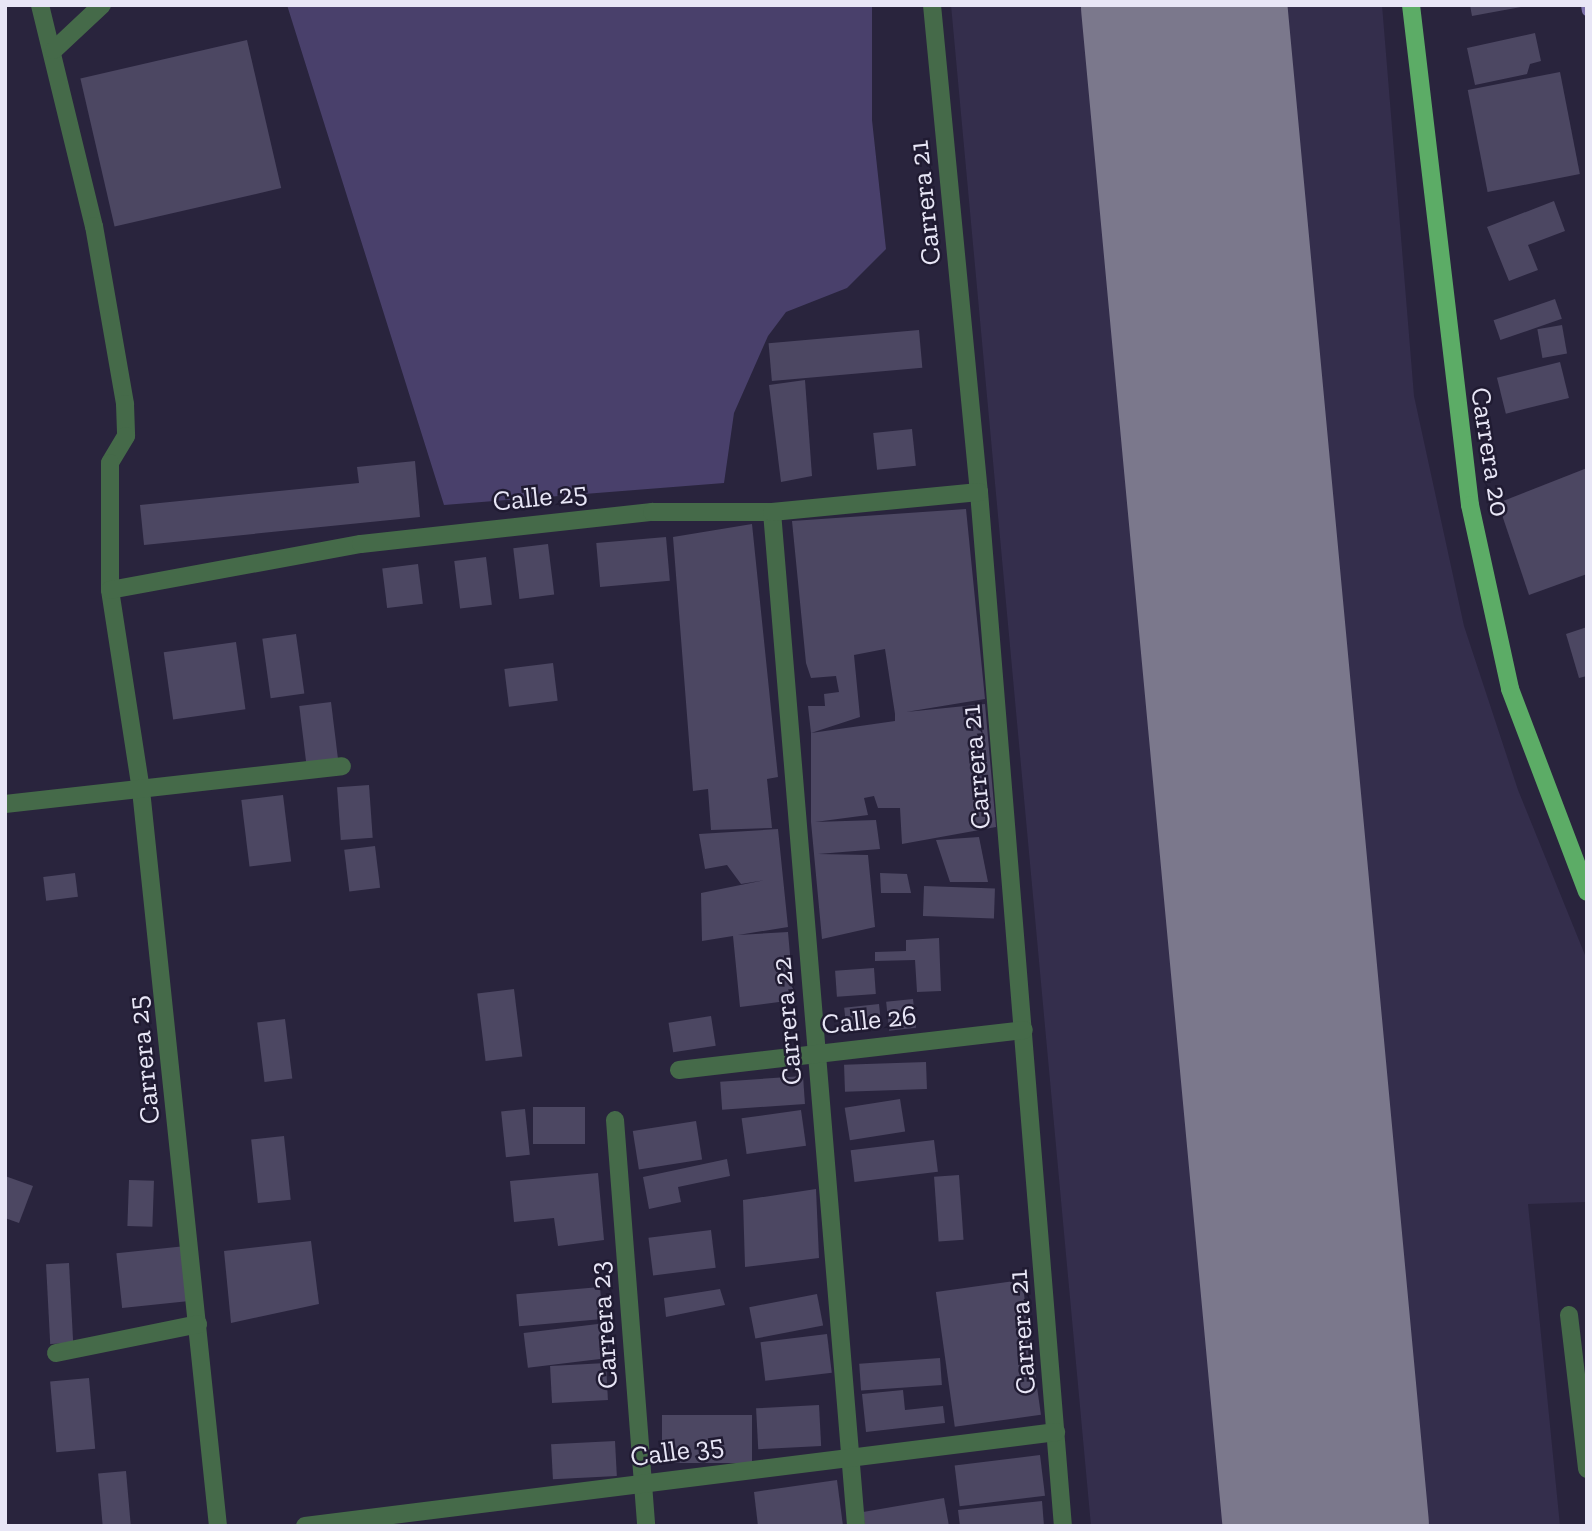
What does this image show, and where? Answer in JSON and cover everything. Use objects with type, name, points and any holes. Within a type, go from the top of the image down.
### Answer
[{"type":"main road","name":"Carrera 20","points":[[1411,5],[1470,505],[1510,689],[1586,889]]},
{"type":"street","name":"Carrera 25","points":[[40,5],[54,50],[125,404],[126,436],[110,463],[110,590],[141,790],[218,1526]]},
{"type":"street","points":[[54,50],[102,5]]},
{"type":"street","name":"Carrera 21","points":[[932,5],[979,492],[1063,1526]]},
{"type":"street","name":"Calle 25","points":[[110,590],[361,544],[652,512],[772,513],[979,492]]},
{"type":"street","name":"Carrera 22","points":[[772,513],[856,1526]]},
{"type":"street","points":[[5,804],[342,766]]},
{"type":"street","name":"Calle 26","points":[[679,1070],[816,1052],[1024,1030]]},
{"type":"street","name":"Carrera 23","points":[[615,1120],[646,1526]]},
{"type":"street","points":[[1569,1315],[1587,1469]]},
{"type":"street","points":[[56,1353],[198,1324]]},
{"type":"street","name":"Calle 35","points":[[305,1526],[434,1518],[642,1482],[1056,1432]]},
{"type":"shaded area","points":[[287,5],[872,5],[872,120],[886,249],[847,288],[786,312],[768,336],[734,413],[724,483],[444,505]]},
{"type":"shaded area","points":[[951,5],[1382,5],[1414,396],[1464,626],[1518,790],[1587,960],[1587,1202],[1528,1204],[1560,1526],[1091,1526]]},
{"type":"building","points":[[1470,5],[1521,5],[1521,7],[1472,16]]},
{"type":"building","points":[[1535,33],[1541,61],[1530,64],[1527,74],[1475,85],[1467,48]]},
{"type":"building","points":[[247,40],[281,188],[115,227],[80,78]]},
{"type":"building","points":[[1560,72],[1580,174],[1488,192],[1468,90]]},
{"type":"building","points":[[1554,201],[1565,231],[1528,245],[1538,270],[1509,281],[1487,227]]},
{"type":"building","points":[[1555,299],[1562,319],[1500,340],[1494,320]]},
{"type":"building","points":[[1562,325],[1567,354],[1542,358],[1537,329]]},
{"type":"building","points":[[919,330],[922,368],[772,381],[769,343]]},
{"type":"building","points":[[1560,362],[1569,398],[1506,414],[1497,378]]},
{"type":"building","points":[[805,380],[812,476],[781,482],[769,385]]},
{"type":"building","points":[[912,429],[916,466],[877,470],[873,433]]},
{"type":"building","points":[[415,461],[420,517],[144,545],[140,505],[359,483],[357,467]]},
{"type":"building","points":[[1587,468],[1587,574],[1529,595],[1498,503]]},
{"type":"building","points":[[966,509],[985,699],[906,712],[985,704],[996,827],[902,844],[900,808],[878,808],[874,796],[864,798],[868,815],[815,822],[876,820],[880,849],[818,854],[868,855],[875,927],[822,939],[811,822],[811,733],[808,706],[825,706],[824,694],[839,692],[836,676],[811,678],[806,663],[792,521]],"holes":[[[885,649],[895,721],[811,733],[860,717],[854,655]]]},
{"type":"building","points":[[752,524],[778,777],[767,779],[772,828],[711,830],[708,789],[693,791],[673,537]]},
{"type":"building","points":[[666,537],[670,581],[600,587],[596,543]]},
{"type":"building","points":[[548,544],[554,595],[519,599],[513,548]]},
{"type":"building","points":[[486,557],[492,605],[460,609],[454,561]]},
{"type":"building","points":[[418,564],[423,604],[387,608],[382,568]]},
{"type":"building","points":[[1587,627],[1587,676],[1579,678],[1566,634]]},
{"type":"building","points":[[296,634],[304,693],[271,698],[262,639]]},
{"type":"building","points":[[236,642],[245,709],[173,719],[164,652]]},
{"type":"building","points":[[553,663],[558,701],[509,707],[504,669]]},
{"type":"building","points":[[331,702],[338,759],[306,762],[299,706]]},
{"type":"building","points":[[369,785],[373,838],[341,840],[337,787]]},
{"type":"building","points":[[283,795],[291,862],[249,867],[241,800]]},
{"type":"building","points":[[778,829],[788,927],[738,935],[788,932],[794,1000],[740,1007],[733,936],[702,941],[701,893],[765,880],[741,884],[727,865],[705,869],[699,834]]},
{"type":"building","points":[[979,837],[988,882],[950,882],[936,840]]},
{"type":"building","points":[[375,846],[380,888],[349,891],[344,850]]},
{"type":"building","points":[[75,873],[78,897],[46,901],[43,877]]},
{"type":"building","points":[[880,873],[907,874],[911,893],[881,893]]},
{"type":"building","points":[[924,886],[995,888],[994,918],[923,916]]},
{"type":"building","points":[[939,938],[941,991],[917,992],[915,960],[875,961],[875,952],[906,951],[906,940]]},
{"type":"building","points":[[874,968],[876,994],[837,997],[835,971]]},
{"type":"building","points":[[514,989],[522,1056],[486,1061],[477,994]]},
{"type":"building","points":[[913,999],[916,1028],[889,1031],[886,1002]]},
{"type":"building","points":[[879,1004],[881,1024],[846,1028],[844,1008]]},
{"type":"building","points":[[711,1016],[716,1046],[673,1052],[669,1023]]},
{"type":"building","points":[[285,1019],[292,1079],[265,1082],[257,1022]]},
{"type":"building","points":[[926,1062],[927,1089],[845,1092],[844,1065]]},
{"type":"building","points":[[803,1076],[805,1104],[722,1110],[720,1082]]},
{"type":"building","points":[[900,1099],[905,1132],[850,1140],[845,1108]]},
{"type":"building","points":[[533,1107],[585,1107],[585,1144],[533,1144]]},
{"type":"building","points":[[525,1109],[530,1155],[506,1157],[501,1112]]},
{"type":"building","points":[[801,1110],[806,1146],[747,1154],[742,1118]]},
{"type":"building","points":[[696,1121],[702,1160],[639,1170],[633,1131]]},
{"type":"building","points":[[284,1136],[291,1200],[258,1203],[251,1139]]},
{"type":"building","points":[[934,1140],[938,1172],[855,1182],[851,1150]]},
{"type":"building","points":[[727,1159],[730,1176],[678,1187],[681,1202],[649,1209],[643,1177]]},
{"type":"building","points":[[598,1173],[604,1240],[558,1246],[554,1218],[514,1222],[510,1181]]},
{"type":"building","points":[[959,1175],[964,1240],[939,1242],[934,1177]]},
{"type":"building","points":[[5,1176],[33,1186],[19,1223],[5,1218]]},
{"type":"building","points":[[129,1180],[154,1181],[152,1227],[127,1226]]},
{"type":"building","points":[[816,1189],[819,1258],[745,1267],[743,1200]]},
{"type":"building","points":[[711,1230],[716,1268],[653,1275],[648,1238]]},
{"type":"building","points":[[311,1241],[319,1304],[231,1323],[224,1251]]},
{"type":"building","points":[[186,1246],[192,1301],[122,1308],[116,1253]]},
{"type":"building","points":[[69,1263],[73,1343],[50,1344],[46,1264]]},
{"type":"building","points":[[1022,1280],[1041,1415],[955,1427],[936,1292]]},
{"type":"building","points":[[600,1287],[603,1319],[519,1326],[516,1294]]},
{"type":"building","points":[[720,1289],[725,1305],[666,1317],[664,1298]]},
{"type":"building","points":[[817,1294],[823,1325],[755,1339],[749,1307]]},
{"type":"building","points":[[606,1323],[610,1358],[528,1368],[524,1333]]},
{"type":"building","points":[[827,1334],[832,1373],[765,1381],[760,1342]]},
{"type":"building","points":[[940,1358],[942,1385],[861,1391],[859,1364]]},
{"type":"building","points":[[606,1363],[608,1400],[552,1403],[550,1366]]},
{"type":"building","points":[[89,1378],[95,1449],[56,1452],[50,1381]]},
{"type":"building","points":[[903,1390],[905,1410],[943,1406],[945,1423],[866,1432],[862,1394]]},
{"type":"building","points":[[819,1405],[821,1446],[758,1449],[756,1408]]},
{"type":"building","points":[[662,1415],[752,1415],[752,1463],[662,1463]]},
{"type":"building","points":[[615,1441],[617,1476],[553,1479],[551,1444]]},
{"type":"building","points":[[1040,1455],[1045,1496],[960,1506],[955,1465]]},
{"type":"building","points":[[126,1471],[131,1526],[103,1526],[98,1473]]},
{"type":"building","points":[[837,1480],[843,1526],[758,1526],[754,1492]]},
{"type":"building","points":[[944,1498],[949,1526],[865,1526],[863,1512]]},
{"type":"building","points":[[1042,1501],[1044,1526],[960,1526],[958,1510]]},
{"type":"waterway","points":[[1586,5],[1587,11]]},
{"type":"runway","points":[[1184,5],[1326,1526]]}]
